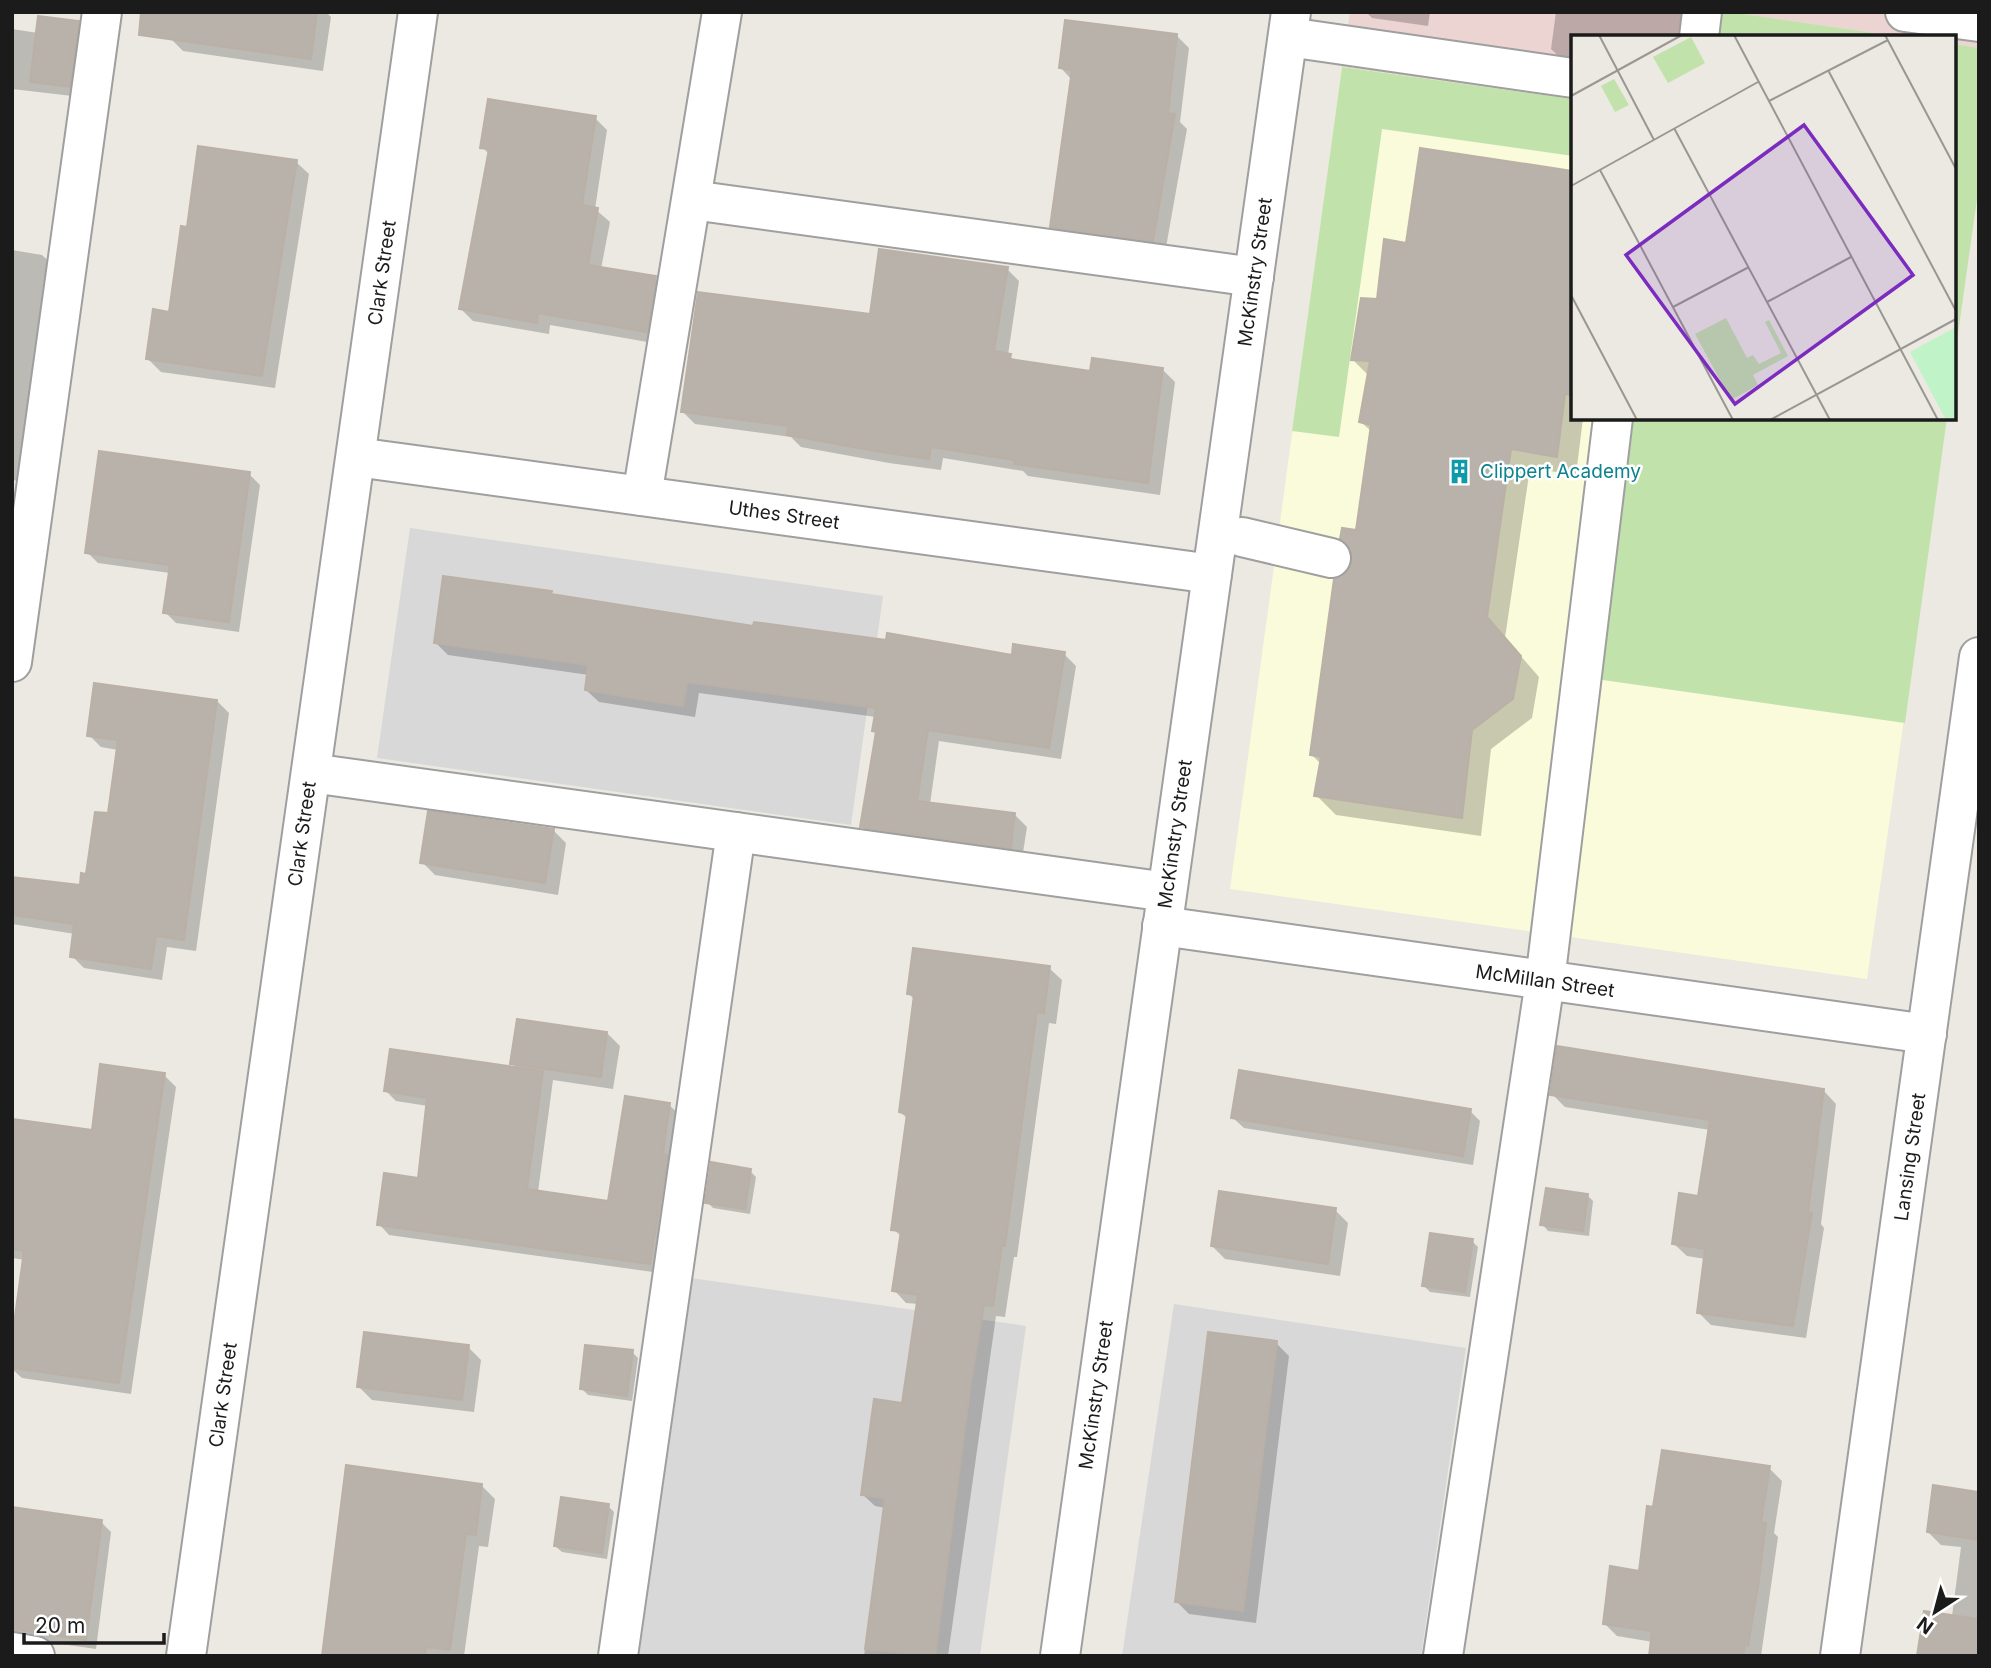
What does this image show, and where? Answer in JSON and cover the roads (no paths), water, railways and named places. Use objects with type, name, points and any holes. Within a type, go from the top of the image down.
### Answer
[{"type":"street","points":[[12,662],[102,12]]},
{"type":"street","name":"Clark Street","points":[[186,1656],[418,12]]},
{"type":"street","points":[[642,496],[722,12]]},
{"type":"street","points":[[1699,35],[1702,12]]},
{"type":"street","points":[[1905,12],[1979,22]]},
{"type":"street","points":[[1290,24],[1571,78]]},
{"type":"street","name":"McKinstry Street","points":[[1060,1656],[1290,24]]},
{"type":"street","points":[[692,200],[1254,277]]},
{"type":"street","points":[[1443,1656],[1545,981],[1613,420]]},
{"type":"street","name":"Uthes Street","points":[[356,457],[1212,573]]},
{"type":"street","points":[[1242,537],[1331,558]]},
{"type":"street","name":"Lansing Street","points":[[1840,1656],[1979,657]]},
{"type":"street","name":"McMillan Street","points":[[311,773],[736,832],[1545,981],[1927,1034]]},
{"type":"street","points":[[618,1656],[736,832]]},
{"type":"street","points":[[12,1652],[35,1656]]},
{"type":"place","name":"Clippert Academy","points":[[1460,471]]}]
